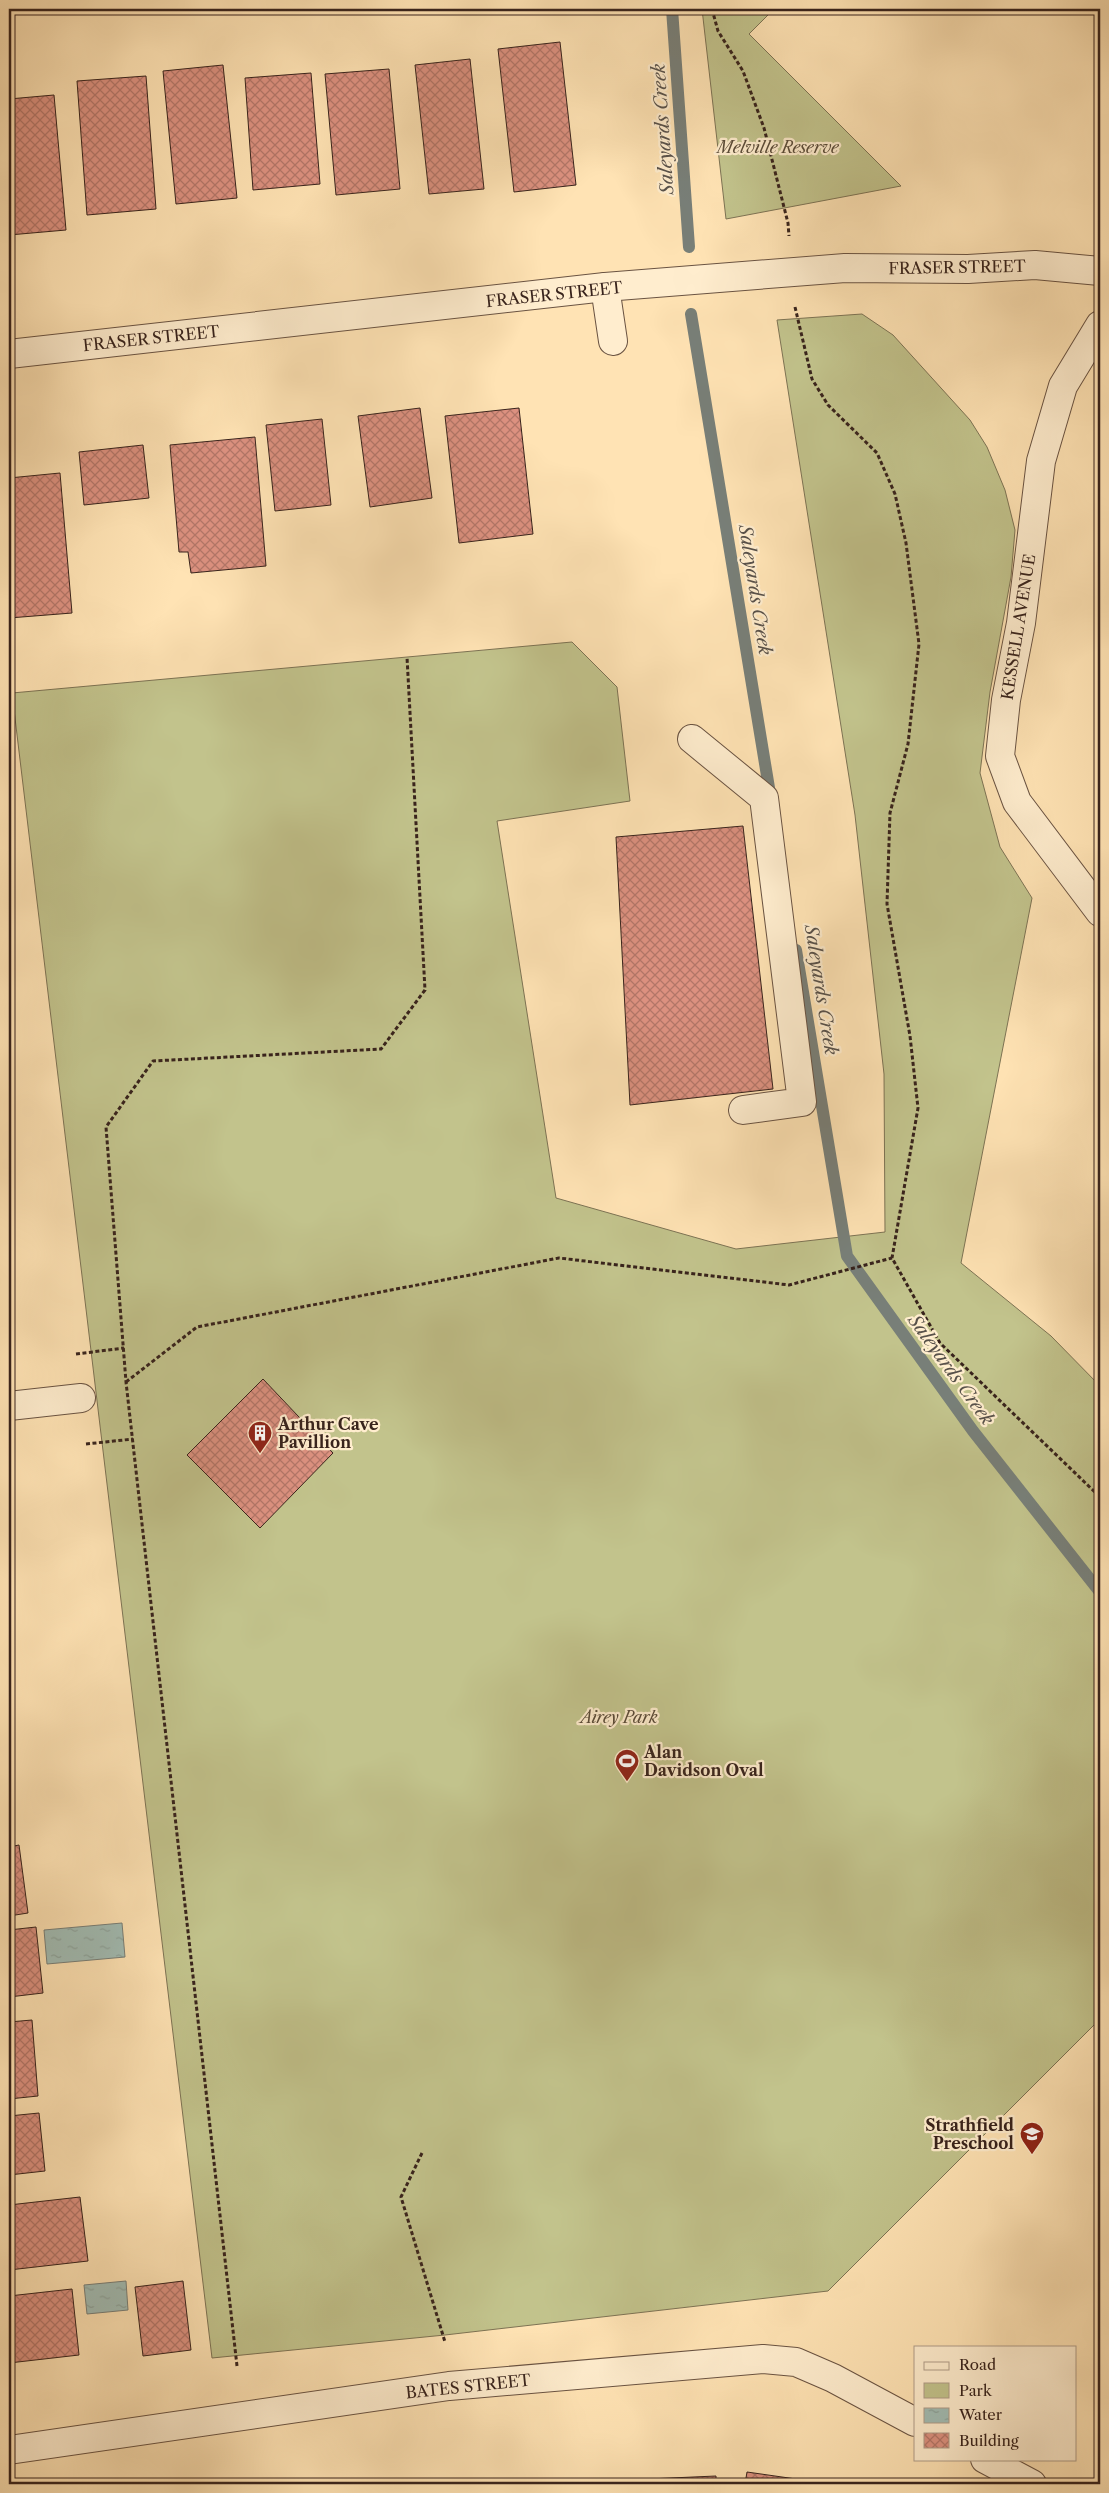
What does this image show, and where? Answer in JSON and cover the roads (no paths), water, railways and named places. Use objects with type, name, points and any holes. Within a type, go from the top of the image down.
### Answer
[{"type":"street","name":"FRASER STREET","points":[[9,354],[606,287],[845,268],[968,269],[1036,266],[1100,272]]},
{"type":"street","points":[[606,287],[613,341]]},
{"type":"street","name":"KESSELL AVENUE","points":[[1100,325],[1063,386],[1042,461],[1023,613],[1006,700],[1000,756],[1016,802],[1100,912]]},
{"type":"street","points":[[692,739],[764,798],[802,1102],[743,1110]]},
{"type":"street","points":[[9,1406],[81,1398]]},
{"type":"street","name":"BATES STREET","points":[[9,2450],[449,2386],[763,2359],[796,2362],[833,2378],[914,2421]]},
{"type":"street","points":[[988,2460],[1032,2484]]},
{"type":"water","points":[[122,1923],[125,1957],[47,1964],[44,1930]]},
{"type":"water","points":[[126,2281],[128,2310],[87,2314],[84,2285]]},
{"type":"waterway","name":"Saleyards Creek","points":[[672,9],[689,247]]},
{"type":"waterway","name":"Saleyards Creek","points":[[691,314],[771,800]]},
{"type":"waterway","name":"Saleyards Creek","points":[[796,950],[847,1256],[973,1431],[1100,1592]]},
{"type":"place","name":"Arthur Cave Pavillion","points":[[260,1454]]},
{"type":"place","name":"Alan Davidson Oval","points":[[627,1782]]},
{"type":"place","name":"Strathfield Preschool","points":[[1032,2155]]},
{"type":"park label","name":"Melville Reserve","points":[[778,147]]},
{"type":"park label","name":"Airey Park","points":[[619,1717]]}]
